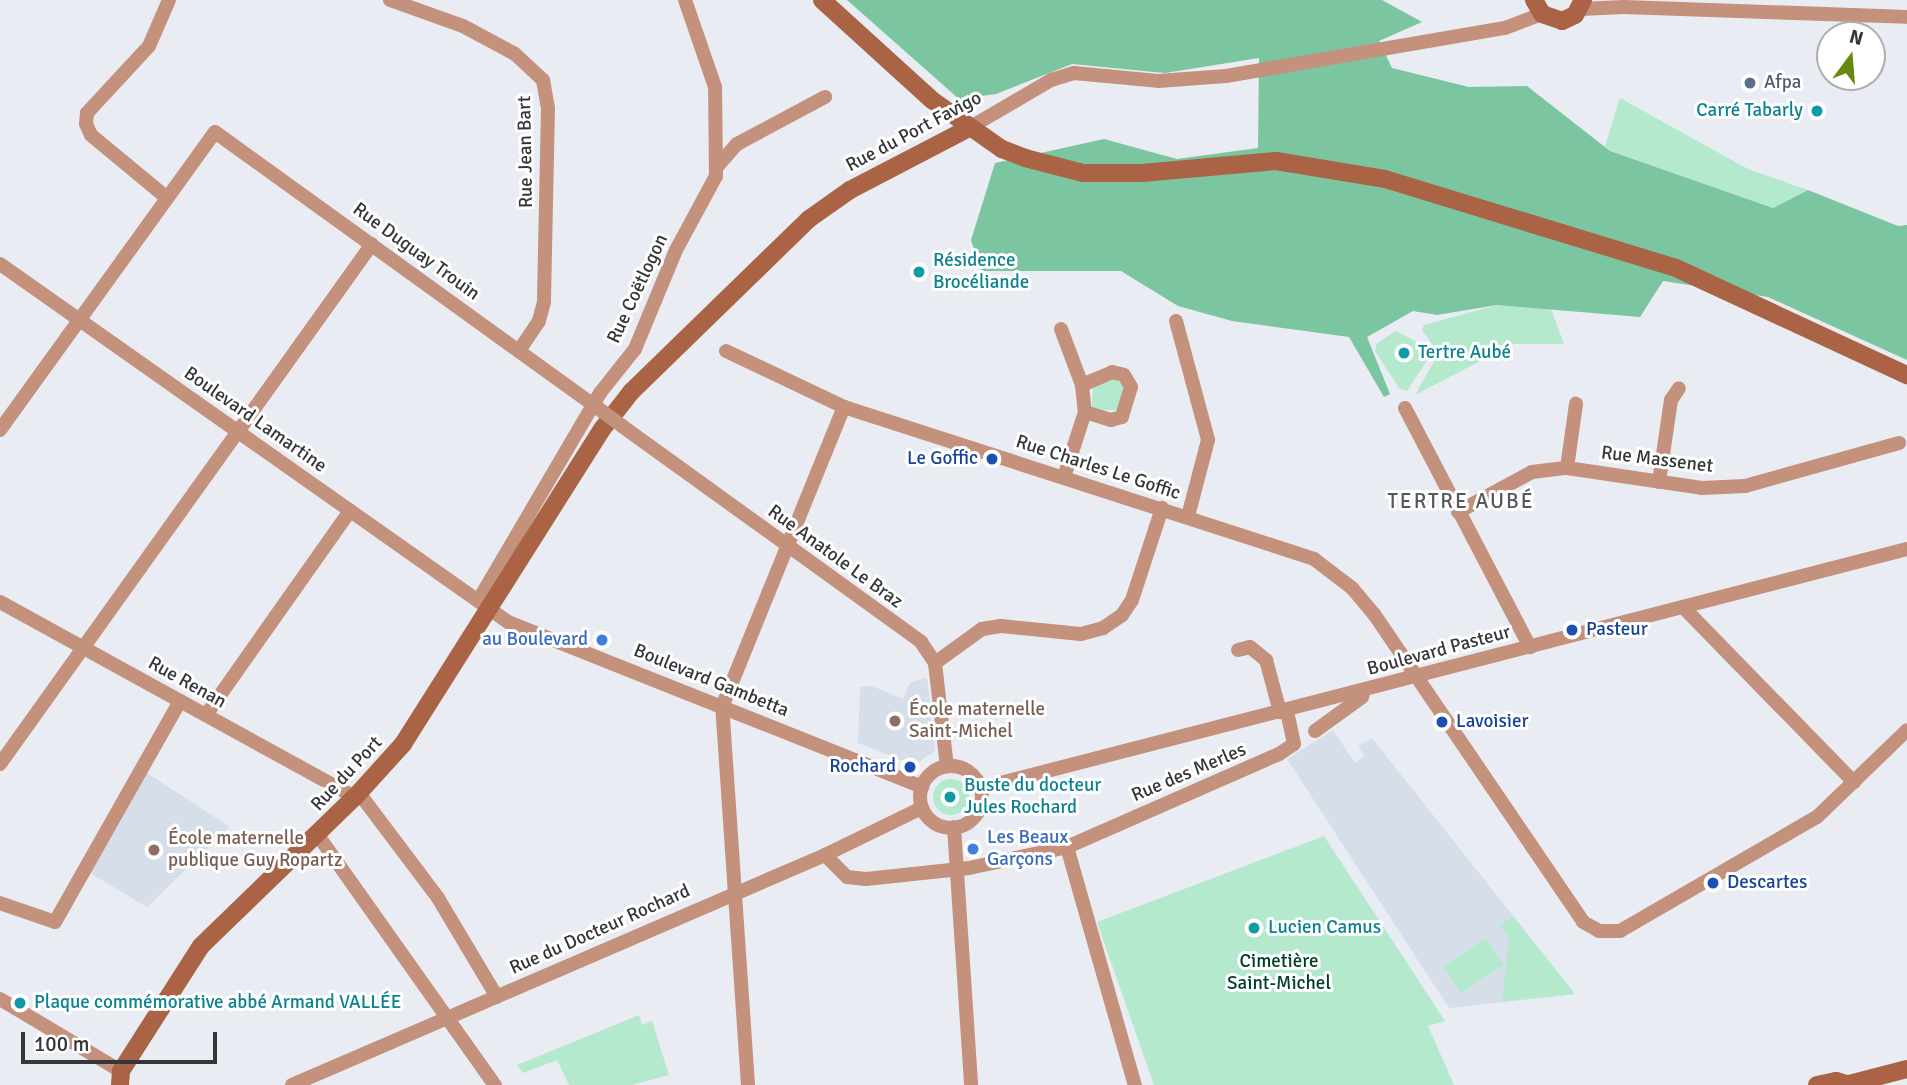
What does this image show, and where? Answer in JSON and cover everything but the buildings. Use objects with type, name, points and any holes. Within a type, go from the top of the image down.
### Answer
[{"type":"street","points":[[0,430],[167,198],[91,135],[86,124],[87,113],[149,46],[169,0]]},
{"type":"street","name":"Rue Jean Bart","points":[[390,0],[463,26],[515,54],[543,80],[548,108],[544,302],[538,321],[519,351]]},
{"type":"street","name":"Rue Coëtlogon","points":[[487,608],[481,596],[596,407],[635,349],[716,168],[715,87],[684,0]]},
{"type":"street","points":[[822,0],[969,128],[1013,153],[1083,173],[1142,173],[1276,161],[1385,179],[1676,268],[1907,375]]},
{"type":"street","points":[[1606,0],[1624,6]]},
{"type":"street","points":[[1535,4],[1562,21],[1582,5],[1907,17]]},
{"type":"street","name":"Rue du Port Favigo","points":[[487,608],[497,601],[619,405],[756,266],[850,190],[969,128],[1051,80],[1074,74],[1158,81],[1226,76],[1505,28],[1535,4]]},
{"type":"street","points":[[716,168],[737,144],[825,97]]},
{"type":"street","name":"Rue Duguay Trouin","points":[[167,198],[215,132],[596,407]]},
{"type":"street","points":[[0,764],[372,244]]},
{"type":"street","name":"Boulevard Lamartine","points":[[0,264],[487,608]]},
{"type":"street","points":[[1176,321],[1208,440],[1188,516]]},
{"type":"street","points":[[1061,329],[1082,385],[1085,412],[1065,477]]},
{"type":"street","name":"Rue Charles Le Goffic","points":[[726,351],[844,407],[1290,549],[1336,574],[1374,614],[1583,922],[1604,932],[1620,931],[1818,817],[1854,782]]},
{"type":"street","points":[[1082,385],[1112,372],[1124,375],[1131,387],[1122,417],[1085,412]]},
{"type":"street","points":[[1659,482],[1671,400],[1679,388]]},
{"type":"street","points":[[1567,468],[1576,404]]},
{"type":"street","name":"Rue Anatole Le Braz","points":[[596,407],[920,642],[935,663]]},
{"type":"street","points":[[748,1085],[722,707],[844,407]]},
{"type":"street","points":[[1405,408],[1530,647]]},
{"type":"street","name":"Rue Massenet","points":[[1458,512],[1532,472],[1567,468],[1702,488],[1745,486],[1899,443]]},
{"type":"street","points":[[947,766],[935,663],[982,629],[1001,626],[1080,634],[1112,622],[1132,600],[1162,508]]},
{"type":"street","points":[[206,715],[350,511]]},
{"type":"street","name":"Boulevard Pasteur","points":[[981,788],[1907,549]]},
{"type":"street","name":"Rue Renan","points":[[0,602],[357,795]]},
{"type":"street","points":[[1683,607],[1854,782],[1907,730]]},
{"type":"street","name":"Boulevard Gambetta","points":[[487,608],[508,622],[922,787]]},
{"type":"street","name":"Rue du Port","points":[[120,1078],[201,946],[357,795],[403,744],[487,608]]},
{"type":"street","points":[[1238,650],[1250,647],[1266,660],[1283,711]]},
{"type":"street","points":[[1315,731],[1362,697],[1364,690]]},
{"type":"street","points":[[0,903],[55,922],[180,701]]},
{"type":"street","name":"Rue des Merles","points":[[825,855],[847,877],[856,879],[955,870],[1067,846],[1279,754],[1294,744],[1283,711]]},
{"type":"street","points":[[947,766],[968,771],[981,788],[977,814],[954,827],[935,823],[922,808],[922,787],[932,772],[947,766]]},
{"type":"street","points":[[357,795],[438,898],[497,997]]},
{"type":"street","name":"Rue du Docteur Rochard","points":[[292,1085],[825,855],[922,808]]},
{"type":"street","points":[[954,827],[971,1085]]},
{"type":"street","points":[[317,834],[495,1085]]},
{"type":"street","points":[[1067,846],[1135,1085]]},
{"type":"street","points":[[0,999],[120,1078]]},
{"type":"street","points":[[1817,1085],[1850,1085],[1907,1072]]},
{"type":"street","points":[[1891,1085],[1907,1072]]},
{"type":"shaded area","name":"École maternelle Saint-Michel","points":[[927,677],[935,751],[914,765],[858,743],[860,687],[872,686],[903,699],[910,683]]},
{"type":"shaded area","points":[[1333,730],[1355,763],[1365,756],[1358,746],[1372,738],[1575,994],[1449,1008],[1287,759]]},
{"type":"shaded area","name":"École maternelle publique Guy Ropartz","points":[[144,771],[230,827],[147,907],[90,873]]},
{"type":"green space","points":[[847,0],[1382,0],[1422,22],[1379,41],[1392,68],[1469,87],[1527,86],[1610,151],[1773,208],[1808,190],[1898,226],[1907,225],[1907,360],[1768,297],[1663,281],[1640,317],[1497,305],[1437,315],[1413,311],[1367,337],[1390,394],[1384,397],[1349,337],[1232,321],[1178,306],[1121,271],[981,271],[971,240],[995,163],[1104,139],[1177,159],[1258,148],[1259,58],[1165,73],[1072,64],[996,94],[959,99]]},
{"type":"green space","points":[[1620,98],[1748,169],[1808,190],[1773,208],[1610,151],[1605,146]]},
{"type":"green space","points":[[1497,305],[1551,309],[1564,344],[1513,344],[1415,395],[1435,360],[1433,345],[1422,330],[1424,325]]},
{"type":"green space","points":[[1396,331],[1421,344],[1428,359],[1407,391],[1399,388],[1375,351],[1377,343]]},
{"type":"green space","points":[[1113,378],[1125,385],[1118,410],[1096,410],[1092,406],[1093,386]]},
{"type":"green space","points":[[951,779],[964,784],[969,797],[964,810],[951,815],[938,810],[933,797],[938,784]]},
{"type":"green space","name":"Cimetière Saint-Michel","points":[[1324,836],[1445,1021],[1428,1026],[1454,1085],[1154,1085],[1097,922]]},
{"type":"green space","points":[[1513,916],[1575,994],[1502,1002],[1509,939],[1500,925]]},
{"type":"green space","points":[[1486,938],[1504,965],[1461,994],[1443,967]]},
{"type":"green space","points":[[639,1015],[642,1025],[652,1021],[669,1075],[632,1085],[569,1085],[557,1060],[523,1073],[517,1065]]},
{"type":"place","name":"Afpa","points":[[1750,83]]},
{"type":"place","name":"Carré Tabarly","points":[[1817,111]]},
{"type":"place","name":"Résidence Brocéliande","points":[[919,272]]},
{"type":"place","name":"Tertre Aubé","points":[[1404,353]]},
{"type":"place","name":"Le Goffic","points":[[992,459]]},
{"type":"place","name":"Pasteur","points":[[1572,630]]},
{"type":"place","name":"au Boulevard","points":[[602,640]]},
{"type":"place","name":"École maternelle Saint-Michel","points":[[895,721]]},
{"type":"place","name":"Lavoisier","points":[[1442,722]]},
{"type":"place","name":"Rochard","points":[[910,767]]},
{"type":"place","name":"Buste du docteur Jules Rochard","points":[[950,797]]},
{"type":"place","name":"Les Beaux Garçons","points":[[973,849]]},
{"type":"place","name":"École maternelle publique Guy Ropartz","points":[[154,850]]},
{"type":"place","name":"Descartes","points":[[1713,883]]},
{"type":"place","name":"Lucien Camus","points":[[1254,928]]},
{"type":"place","name":"Plaque commémorative abbé Armand VALLÉE","points":[[20,1003]]},
{"type":"district","name":"TERTRE AUBÉ","points":[[1461,501]]}]
